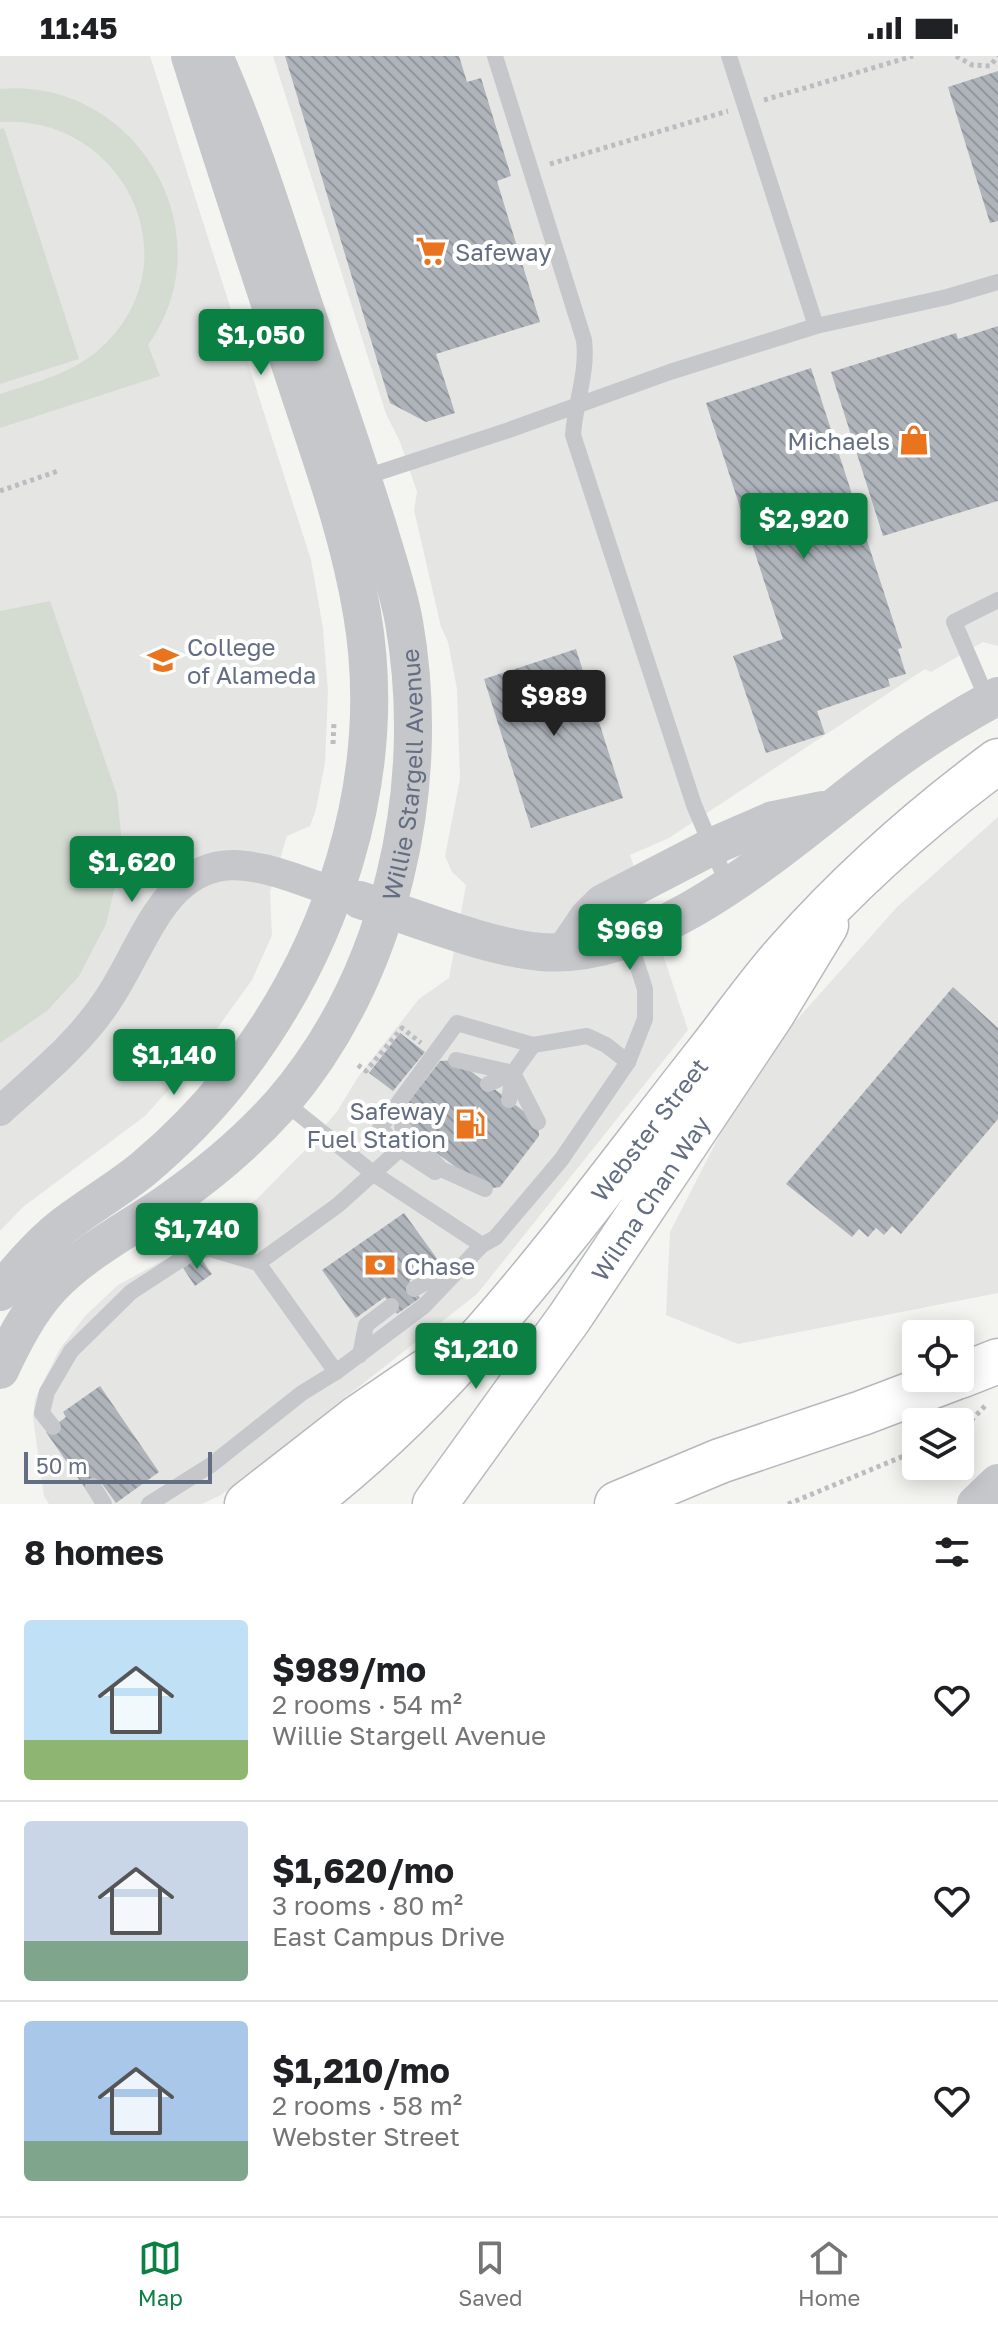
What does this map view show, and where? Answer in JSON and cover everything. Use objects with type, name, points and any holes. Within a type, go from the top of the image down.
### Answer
[{"type":"main road","name":"Webster Street","points":[[305,1504],[401,1424],[491,1327],[786,953],[852,882],[915,825],[998,761]]},
{"type":"main road","name":"Wilma Chan Way","points":[[435,1504],[570,1317],[772,1014],[852,882]]},
{"type":"main road","points":[[247,1504],[356,1419],[491,1327]]},
{"type":"main road","points":[[974,1380],[998,1361]]},
{"type":"main road","points":[[617,1504],[720,1461],[862,1413],[946,1392]]},
{"type":"main road","points":[[685,1504],[862,1413]]},
{"type":"street","name":"Willie Stargell Avenue","points":[[0,1292],[46,1241],[141,1171],[201,1114],[229,1082],[277,1015],[300,975],[335,892],[350,845],[365,752],[369,691],[362,615],[345,534],[190,56]]},
{"type":"street","name":"Willie Stargell Avenue","points":[[0,1370],[30,1314],[50,1288],[72,1267],[225,1160],[283,1101],[340,1018],[367,963],[385,908],[405,827],[413,743],[413,700],[403,617],[362,478],[243,127],[214,56]]},
{"type":"street","points":[[0,1111],[86,1029],[108,1001],[167,897],[189,878],[216,867],[247,866],[503,945],[541,952],[597,948],[629,940],[662,926],[728,885],[937,731],[993,698]]},
{"type":"street","points":[[565,952],[588,918],[603,903],[711,847],[773,820],[833,808]]},
{"type":"street","points":[[976,1504],[998,1483]]},
{"type":"lane","points":[[495,56],[584,340],[583,382],[575,406],[573,435],[694,805],[728,885]]},
{"type":"lane","points":[[729,56],[816,326]]},
{"type":"lane","points":[[362,478],[509,430],[658,375],[816,326],[947,297],[998,282]]},
{"type":"lane","points":[[993,698],[954,622],[998,600]]},
{"type":"lane","points":[[149,1504],[194,1477],[302,1393],[360,1355],[424,1306],[482,1245],[495,1238],[561,1160],[628,1062],[645,1019],[645,989],[629,940]]},
{"type":"lane","points":[[439,1161],[437,1174],[400,1149],[380,1128],[457,1023],[533,1045],[587,1036],[606,1045],[628,1062]]},
{"type":"lane","points":[[509,1100],[513,1073],[533,1045]]},
{"type":"lane","points":[[456,1060],[513,1073]]},
{"type":"lane","points":[[472,1072],[513,1073]]},
{"type":"lane","points":[[488,1084],[513,1073]]},
{"type":"lane","points":[[513,1073],[532,1117]]},
{"type":"lane","points":[[283,1101],[374,1174],[482,1245]]},
{"type":"lane","points":[[402,1127],[439,1161],[480,1186]]},
{"type":"lane","points":[[420,1140],[439,1161],[458,1169]]},
{"type":"lane","points":[[258,1263],[338,1205],[400,1149]]},
{"type":"lane","points":[[53,1427],[42,1413],[47,1392],[71,1351],[131,1292],[194,1251],[210,1249],[258,1263],[336,1372]]},
{"type":"lane","points":[[414,1289],[430,1280],[450,1278]]},
{"type":"lane","points":[[360,1355],[366,1325],[391,1306]]},
{"type":"lane","points":[[93,1486],[104,1504]]},
{"type":"path","points":[[531,170],[913,56]]},
{"type":"path","points":[[956,56],[972,65],[990,66],[998,56]]},
{"type":"path","points":[[0,491],[58,471]]},
{"type":"path","points":[[333,748],[334,718]]},
{"type":"path","points":[[358,1065],[366,1071],[402,1028],[435,1053]]},
{"type":"path","points":[[788,1504],[902,1457]]},
{"type":"shaded area","name":"College of Alameda","points":[[0,56],[150,56],[311,560],[323,628],[328,692],[325,763],[316,809],[310,826],[287,836],[270,892],[272,935],[252,980],[190,1066],[145,1116],[23,1207],[0,1231]]},
{"type":"shaded area","points":[[273,56],[998,56],[998,646],[983,642],[931,672],[925,669],[669,838],[630,855],[688,1030],[477,1294],[221,1495],[202,1504],[49,1504],[44,1496],[33,1418],[35,1399],[59,1350],[86,1315],[118,1285],[195,1243],[257,1199],[305,1150],[419,999],[449,978],[466,885],[452,872],[445,856],[460,779],[457,689],[414,510],[417,492],[400,442],[386,414]]},
{"type":"shaded area","points":[[0,89],[49,92],[92,108],[128,135],[155,170],[172,212],[178,256],[170,301],[148,345],[160,376],[0,428],[0,394],[58,374],[97,352],[133,306],[144,268],[142,230],[130,195],[108,164],[79,140],[42,125],[0,122]]},
{"type":"shaded area","points":[[4,128],[79,359],[0,384],[0,129]]},
{"type":"shaded area","points":[[50,601],[117,795],[121,834],[119,870],[106,924],[79,976],[47,1011],[0,1043],[0,611]]},
{"type":"shaded area","points":[[998,817],[998,1293],[738,1344],[666,1315],[670,1232],[754,1068],[897,907]]},
{"type":"building","name":"Safeway","points":[[285,56],[459,56],[467,82],[481,78],[511,176],[497,181],[540,322],[436,354],[455,413],[426,422],[390,403]]},
{"type":"building","points":[[998,71],[998,221],[990,223],[948,87]]},
{"type":"building","points":[[998,326],[998,501],[883,536],[831,372],[956,333],[958,339]]},
{"type":"building","points":[[811,368],[902,648],[898,649],[906,674],[888,679],[890,686],[817,711],[825,734],[766,753],[733,656],[783,639],[706,403]]},
{"type":"building","points":[[576,649],[623,798],[531,828],[484,679]]},
{"type":"building","points":[[953,987],[998,1028],[998,1119],[901,1234],[892,1226],[884,1235],[876,1228],[868,1237],[859,1229],[852,1237],[786,1184]]},
{"type":"building","points":[[400,1033],[425,1052],[393,1091],[369,1073]]},
{"type":"building","name":"Safeway Fuel Station","points":[[456,1060],[538,1122],[539,1136],[500,1187],[485,1189],[402,1127],[400,1113],[440,1061]]},
{"type":"building","name":"Chase","points":[[404,1213],[438,1260],[409,1281],[420,1298],[397,1314],[385,1297],[356,1318],[322,1270]]},
{"type":"building","points":[[200,1257],[212,1274],[195,1286],[183,1268]]},
{"type":"building","points":[[100,1386],[159,1472],[116,1503],[100,1481],[87,1491],[46,1432],[66,1417],[63,1412]]},
{"type":"place","name":"Safeway","points":[[431,251]]},
{"type":"place","name":"Michaels","points":[[914,440]]},
{"type":"place","name":"College of Alameda","points":[[163,660]]},
{"type":"place","name":"Safeway Fuel Station","points":[[470,1124]]},
{"type":"place","name":"Chase","points":[[380,1265]]}]
